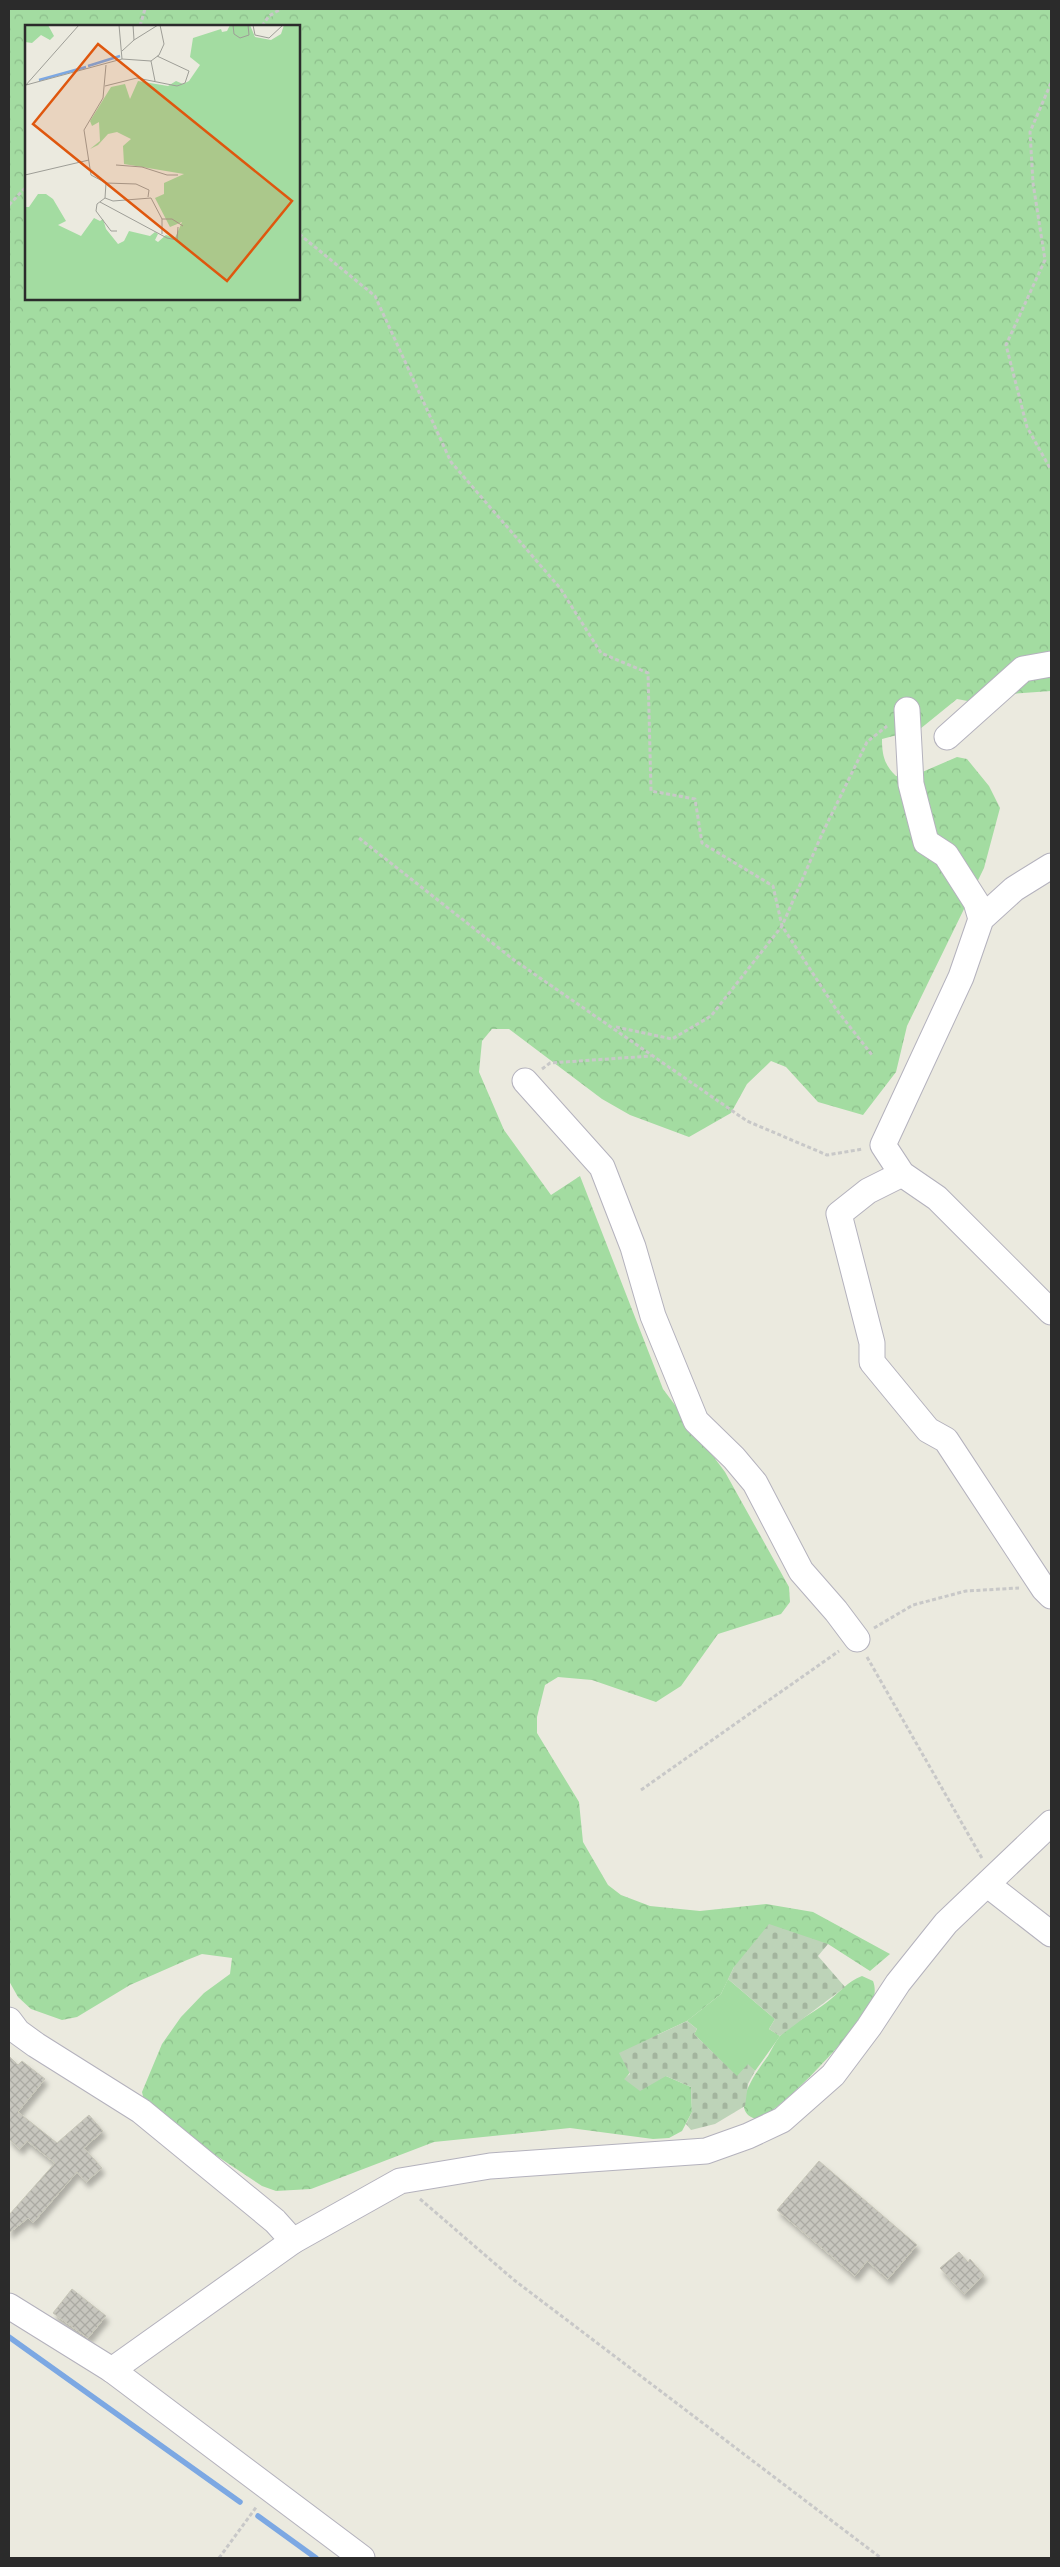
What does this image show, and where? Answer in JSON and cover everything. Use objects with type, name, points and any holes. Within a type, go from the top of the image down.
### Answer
[{"type":"street","points":[[947,737],[1023,669],[1051,664]]},
{"type":"street","points":[[907,710],[910,784],[926,842],[946,855],[976,902],[982,920]]},
{"type":"street","points":[[1051,866],[1014,889],[982,920],[961,977],[883,1146],[902,1174],[937,1198],[1051,1312]]},
{"type":"street","points":[[525,1081],[602,1167],[633,1247],[653,1316],[696,1421],[734,1458],[755,1483],[801,1571],[836,1611],[857,1639]]},
{"type":"street","points":[[902,1174],[868,1191],[839,1214],[872,1343],[872,1362],[928,1430],[946,1440],[1048,1593]]},
{"type":"street","points":[[112,2370],[293,2241],[400,2181],[490,2166],[706,2151],[748,2136],[782,2120],[833,2075],[869,2027],[898,1982],[946,1923],[1051,1823]]},
{"type":"street","points":[[988,1885],[1051,1934]]},
{"type":"street","points":[[9,2020],[18,2032],[36,2045],[141,2111],[275,2221],[293,2241]]},
{"type":"street","points":[[9,2306],[112,2370],[362,2558]]},
{"type":"path","points":[[140,25],[144,9]]},
{"type":"path","points":[[263,25],[269,16],[281,9]]},
{"type":"path","points":[[1051,83],[1030,132],[1033,183],[1045,260],[1006,345],[1028,427],[1051,470]]},
{"type":"path","points":[[9,206],[25,188]]},
{"type":"path","points":[[300,235],[375,296],[450,462],[560,588],[601,653],[648,673],[651,791],[696,799],[702,843],[773,886],[782,926],[836,1009],[872,1055]]},
{"type":"path","points":[[612,1026],[672,1040],[711,1016],[782,926],[822,834],[867,742],[907,710]]},
{"type":"path","points":[[359,838],[514,960],[612,1026],[746,1121],[827,1155],[883,1146]]},
{"type":"path","points":[[525,1081],[550,1063],[652,1056]]},
{"type":"path","points":[[641,1790],[857,1639],[913,1605],[966,1591],[1007,1587],[1048,1593]]},
{"type":"path","points":[[857,1639],[985,1863],[988,1885]]},
{"type":"path","points":[[400,2181],[514,2280],[881,2558]]},
{"type":"path","points":[[219,2558],[269,2489]]},
{"type":"green space","points":[[9,9],[1051,9],[1051,691],[996,695],[973,702],[957,699],[920,729],[882,739],[884,759],[896,776],[920,773],[957,757],[967,759],[989,786],[1000,808],[984,868],[907,1026],[896,1072],[863,1115],[818,1102],[786,1067],[771,1061],[747,1084],[731,1113],[689,1137],[630,1115],[602,1099],[509,1029],[492,1029],[482,1041],[479,1072],[504,1130],[551,1195],[580,1176],[663,1389],[725,1472],[789,1587],[790,1602],[781,1614],[718,1634],[681,1686],[656,1702],[592,1680],[558,1677],[545,1685],[537,1717],[537,1733],[579,1802],[583,1842],[608,1885],[621,1895],[650,1906],[700,1911],[766,1904],[813,1912],[890,1954],[870,1971],[828,1944],[734,1967],[721,1994],[687,2021],[657,2035],[625,2079],[666,2076],[691,2087],[692,2112],[682,2131],[669,2138],[653,2139],[570,2128],[434,2142],[311,2189],[276,2191],[262,2186],[146,2109],[142,2092],[162,2044],[181,2017],[204,1993],[230,1974],[232,1958],[202,1954],[130,1985],[77,2017],[62,2020],[31,2009],[18,1997],[9,1981]]},
{"type":"green space","points":[[769,1924],[828,1944],[818,1956],[845,1987],[780,2036],[769,2029],[775,2019],[728,1979],[734,1967]]},
{"type":"green space","points":[[862,1976],[873,1981],[875,1987],[871,2006],[864,2016],[815,2072],[777,2106],[763,2116],[753,2118],[746,2113],[744,2106],[748,2087],[780,2036],[826,2003],[848,1984]]},
{"type":"green space","points":[[728,1979],[775,2019],[769,2029],[780,2036],[755,2071],[748,2065],[737,2077],[694,2034],[697,2029],[687,2021],[721,1994]]},
{"type":"green space","points":[[687,2021],[697,2029],[694,2034],[737,2076],[748,2064],[755,2071],[748,2084],[745,2106],[715,2124],[691,2130],[686,2124],[692,2112],[691,2087],[666,2076],[640,2091],[624,2079],[630,2074],[619,2053]]},
{"type":"building","points":[[9,2056],[18,2065],[22,2061],[45,2079],[18,2112],[57,2143],[89,2115],[103,2131],[84,2148],[102,2168],[86,2182],[77,2172],[33,2223],[28,2218],[9,2233],[9,2215],[55,2163],[27,2141],[20,2149],[9,2139]]},
{"type":"building","points":[[819,2161],[917,2245],[888,2279],[867,2261],[855,2276],[777,2210]]},
{"type":"building","points":[[959,2252],[968,2262],[970,2259],[984,2275],[964,2294],[940,2268]]},
{"type":"building","points":[[72,2289],[106,2316],[88,2338],[53,2313]]},
{"type":"waterway","points":[[9,2337],[240,2502]]},
{"type":"waterway","points":[[258,2516],[316,2558]]}]
